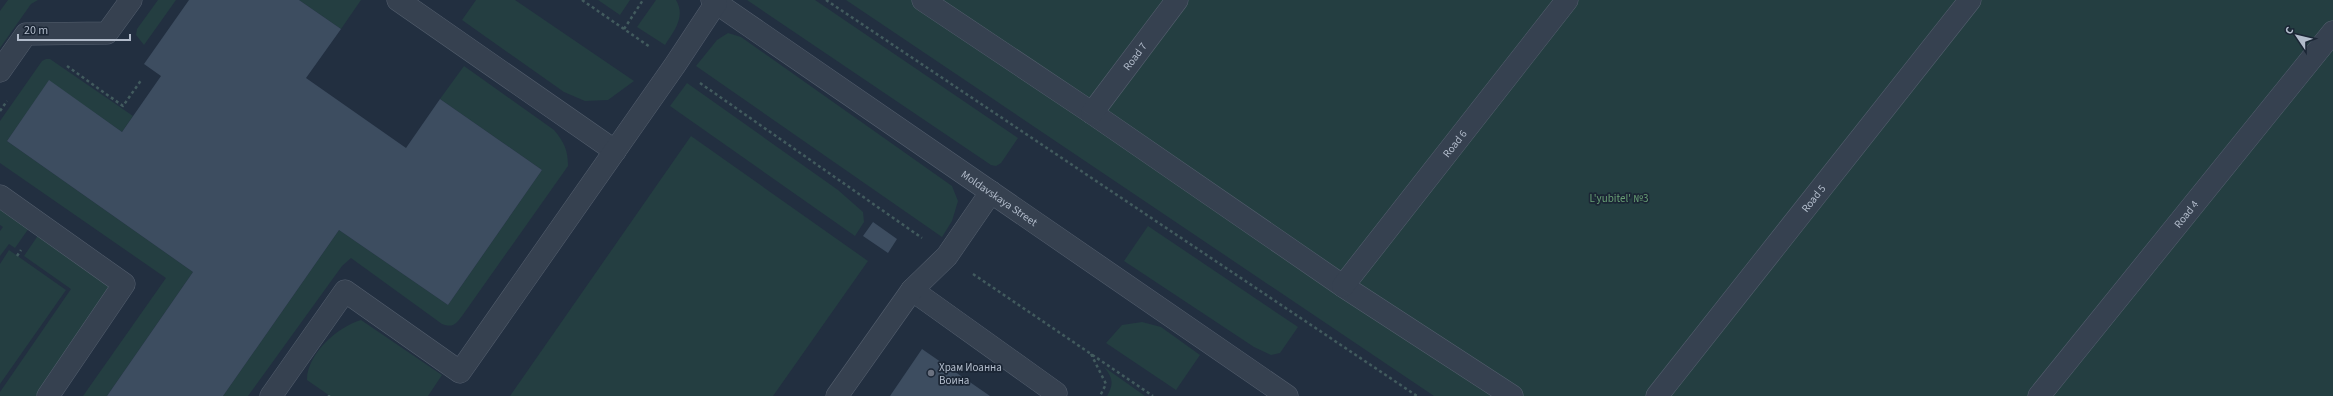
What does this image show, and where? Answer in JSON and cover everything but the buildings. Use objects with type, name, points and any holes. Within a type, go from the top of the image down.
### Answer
[{"type":"street","points":[[0,71],[26,34],[107,34],[131,0]]},
{"type":"street","points":[[398,0],[615,151]]},
{"type":"street","points":[[923,0],[1092,113],[1343,286],[1512,396]]},
{"type":"street","name":"Road 7","points":[[1092,113],[1177,0]]},
{"type":"street","name":"Road 6","points":[[1343,286],[1567,0]]},
{"type":"street","name":"Road 5","points":[[1657,396],[1970,0]]},
{"type":"street","points":[[270,396],[345,291],[460,372],[675,65],[714,2]]},
{"type":"street","name":"Moldavskaya Street","points":[[714,2],[1288,396]]},
{"type":"street","name":"Road 4","points":[[2039,396],[2333,32]]},
{"type":"street","points":[[837,396],[912,290],[947,256],[990,192]]},
{"type":"street","points":[[0,196],[124,284],[48,396]]},
{"type":"street","points":[[912,290],[1056,393],[1054,396]]},
{"type":"path","points":[[582,0],[947,256],[1153,396]]},
{"type":"path","points":[[624,29],[643,0]]},
{"type":"path","points":[[826,0],[1417,396]]},
{"type":"path","points":[[62,62],[123,106],[142,79]]},
{"type":"path","points":[[0,111],[9,98]]},
{"type":"path","points":[[1091,353],[1106,384],[1100,396]]},
{"type":"green space","points":[[8,0],[38,0],[31,4],[0,48],[0,11]]},
{"type":"green space","points":[[158,0],[176,0],[144,45],[136,35],[137,29]]},
{"type":"green space","points":[[299,0],[361,0],[341,29]]},
{"type":"green space","points":[[476,0],[515,0],[634,81],[608,100],[585,101],[564,92],[462,20]]},
{"type":"green space","points":[[598,0],[630,0],[620,15]]},
{"type":"green space","points":[[656,0],[676,0],[679,6],[680,12],[678,24],[665,45],[637,27]]},
{"type":"green space","points":[[747,0],[815,0],[1018,138],[1001,163],[996,166],[991,165]]},
{"type":"green space","name":"L'yubitel' №3","points":[[846,0],[2333,0],[2333,396],[1434,396]]},
{"type":"green space","points":[[728,33],[741,37],[952,186],[958,201],[952,221],[942,237],[696,66],[717,40]]},
{"type":"green space","points":[[50,59],[133,116],[122,132],[49,81],[7,141],[193,272],[107,396],[83,396],[166,278],[0,163],[0,121],[42,61]]},
{"type":"green space","points":[[464,66],[554,130],[565,146],[568,166],[462,316],[452,325],[449,326],[442,324],[351,258],[342,266],[248,396],[223,396],[339,230],[448,305],[542,170],[440,99]]},
{"type":"green space","points":[[687,83],[838,190],[863,212],[864,222],[855,236],[670,106]]},
{"type":"green space","points":[[691,136],[868,261],[773,396],[510,396]]},
{"type":"green space","points":[[0,207],[29,228],[15,248],[9,244],[0,256],[0,231],[3,227],[0,225]]},
{"type":"green space","points":[[1148,226],[1298,327],[1280,353],[1271,355],[1254,347],[1124,261]]},
{"type":"green space","points":[[39,234],[113,285],[36,396],[0,396],[0,392],[71,289],[24,256]]},
{"type":"green space","points":[[9,250],[66,290],[0,384],[0,264]]},
{"type":"green space","points":[[361,320],[442,375],[428,396],[330,396],[307,380],[308,370],[312,361],[325,343],[342,329]]},
{"type":"green space","points":[[1142,322],[1161,327],[1200,355],[1176,390],[1106,343],[1122,325]]},
{"type":"green space","points":[[1104,367],[1145,396],[1107,396],[1111,388],[1112,381]]},
{"type":"place","name":"Храм Иоанна Воина","points":[[931,373]]}]
